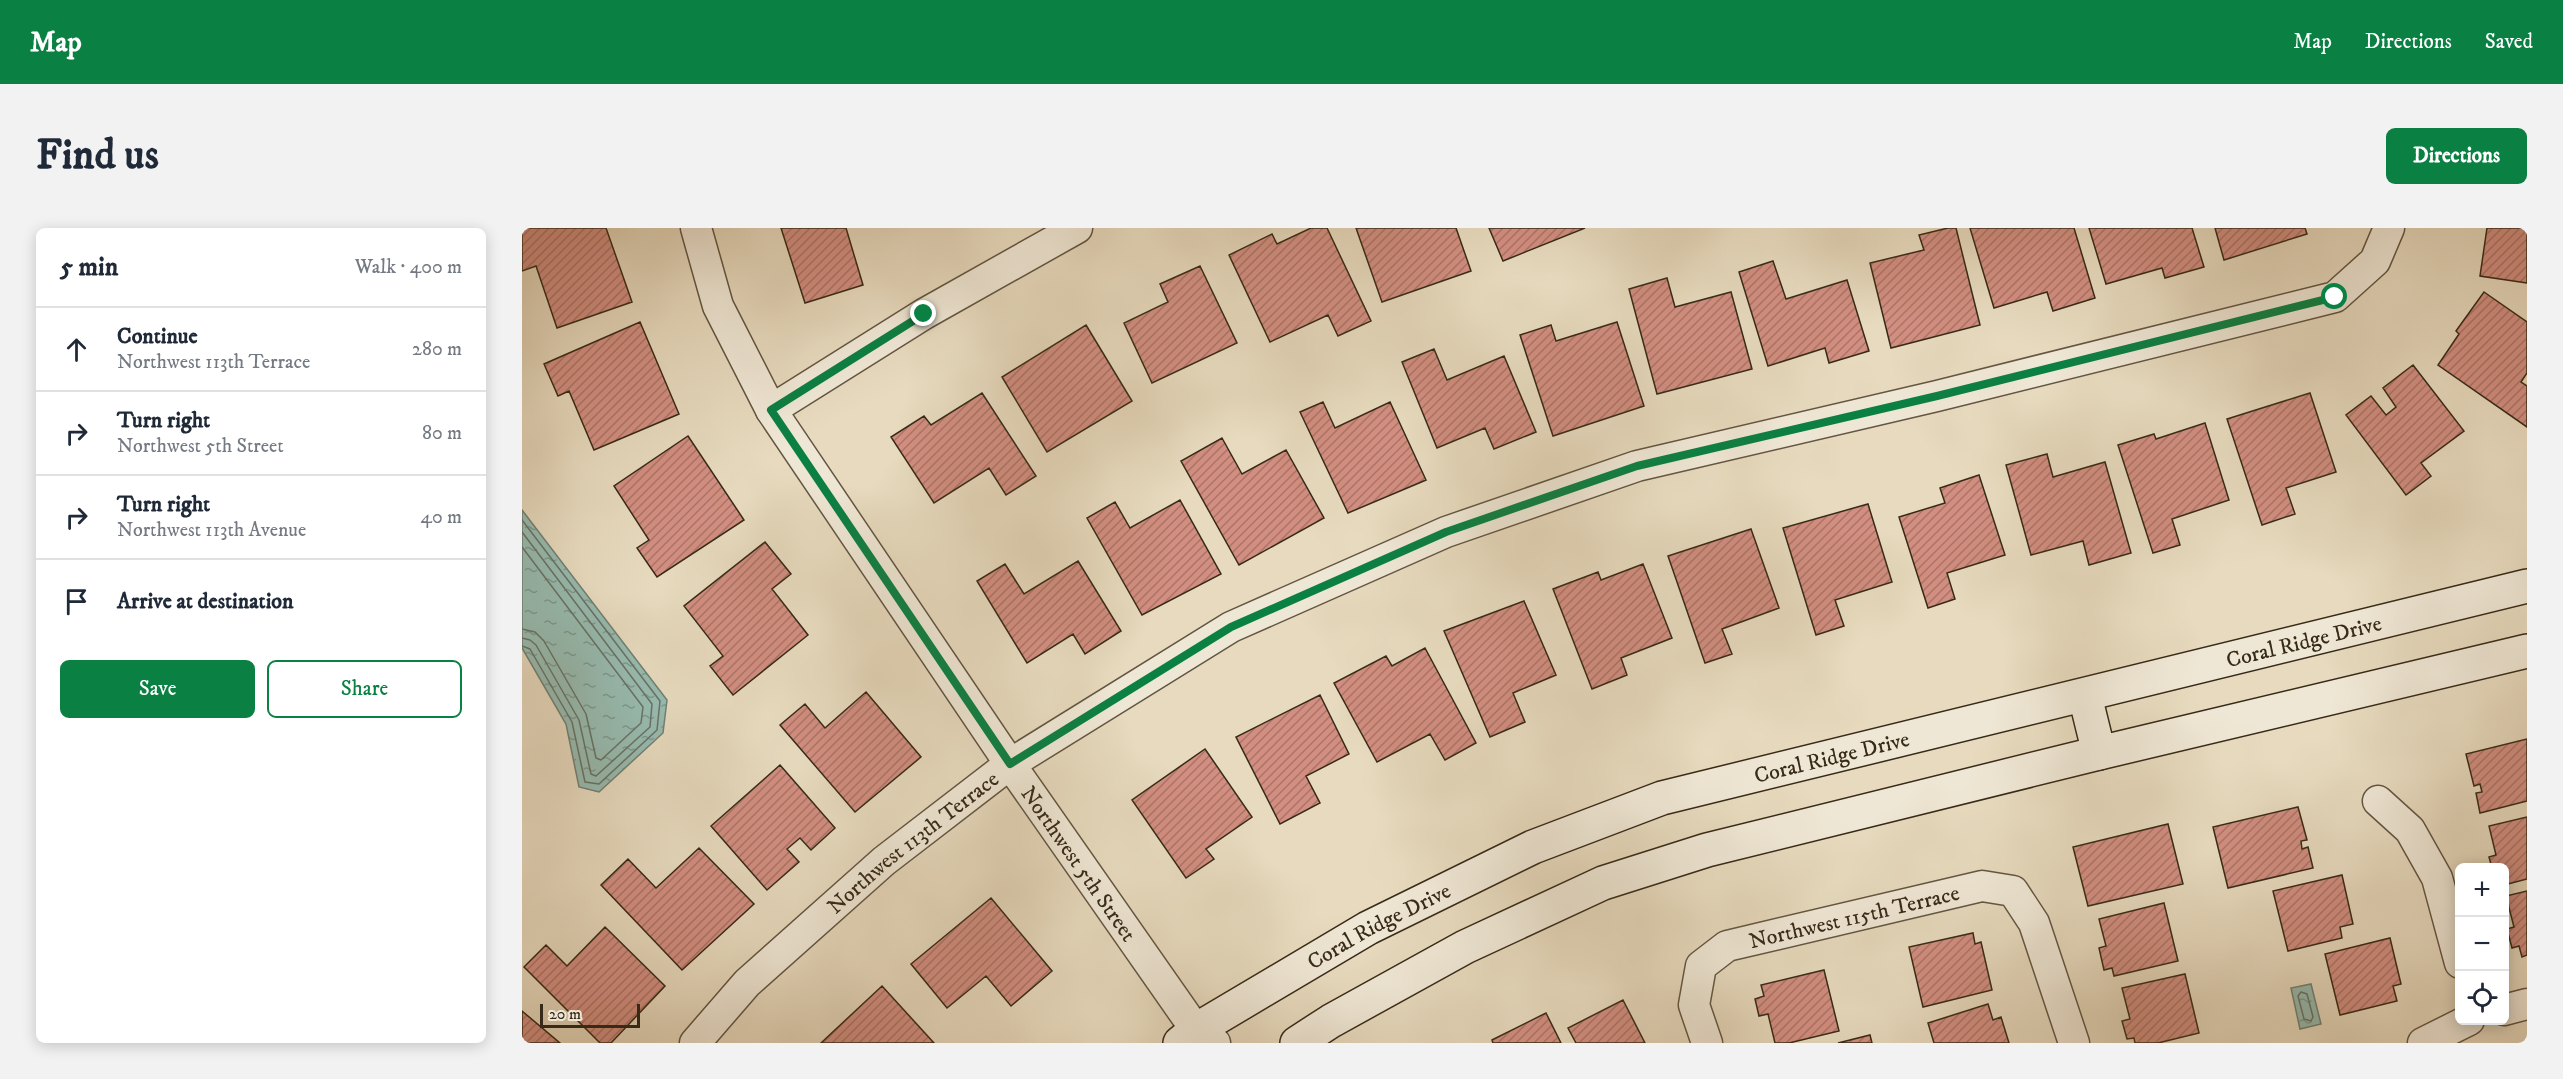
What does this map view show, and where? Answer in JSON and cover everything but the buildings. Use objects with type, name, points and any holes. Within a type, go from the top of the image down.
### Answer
[{"type":"main road","name":"Coral Ridge Drive","points":[[1197,1040],[1368,928],[1533,847],[1662,798],[2527,586]]},
{"type":"main road","points":[[1297,1043],[1330,1021],[1465,946],[1603,883],[1707,850],[2099,753],[2527,651]]},
{"type":"main road","points":[[2085,696],[2099,753]]},
{"type":"street","name":"Northwest 5th Street","points":[[696,228],[718,306],[771,410],[1197,1040]]},
{"type":"street","points":[[771,410],[924,314],[1077,228]]},
{"type":"street","name":"Northwest 113th Terrace","points":[[695,1043],[747,983],[884,861],[1010,764],[1231,627],[1446,532],[1637,466],[1937,396],[2335,297],[2375,261],[2389,228]]},
{"type":"street","points":[[2378,801],[2410,830],[2437,878],[2455,945]]},
{"type":"street","name":"Northwest 115th Terrace","points":[[1707,1043],[1694,1005],[1701,966],[1727,946],[1983,886],[2013,891],[2034,923],[2074,1043]]},
{"type":"street","points":[[2509,1009],[2527,1004]]},
{"type":"street","points":[[2423,1043],[2459,1025]]},
{"type":"water","points":[[522,510],[667,700],[663,733],[599,792],[579,787],[566,724],[522,648]]},
{"type":"water","points":[[2311,984],[2321,1024],[2300,1029],[2291,988]]},
{"type":"route","points":[[924,314],[771,410],[1010,764],[1231,627],[1446,532],[1637,466],[1937,396],[2335,297]]}]
